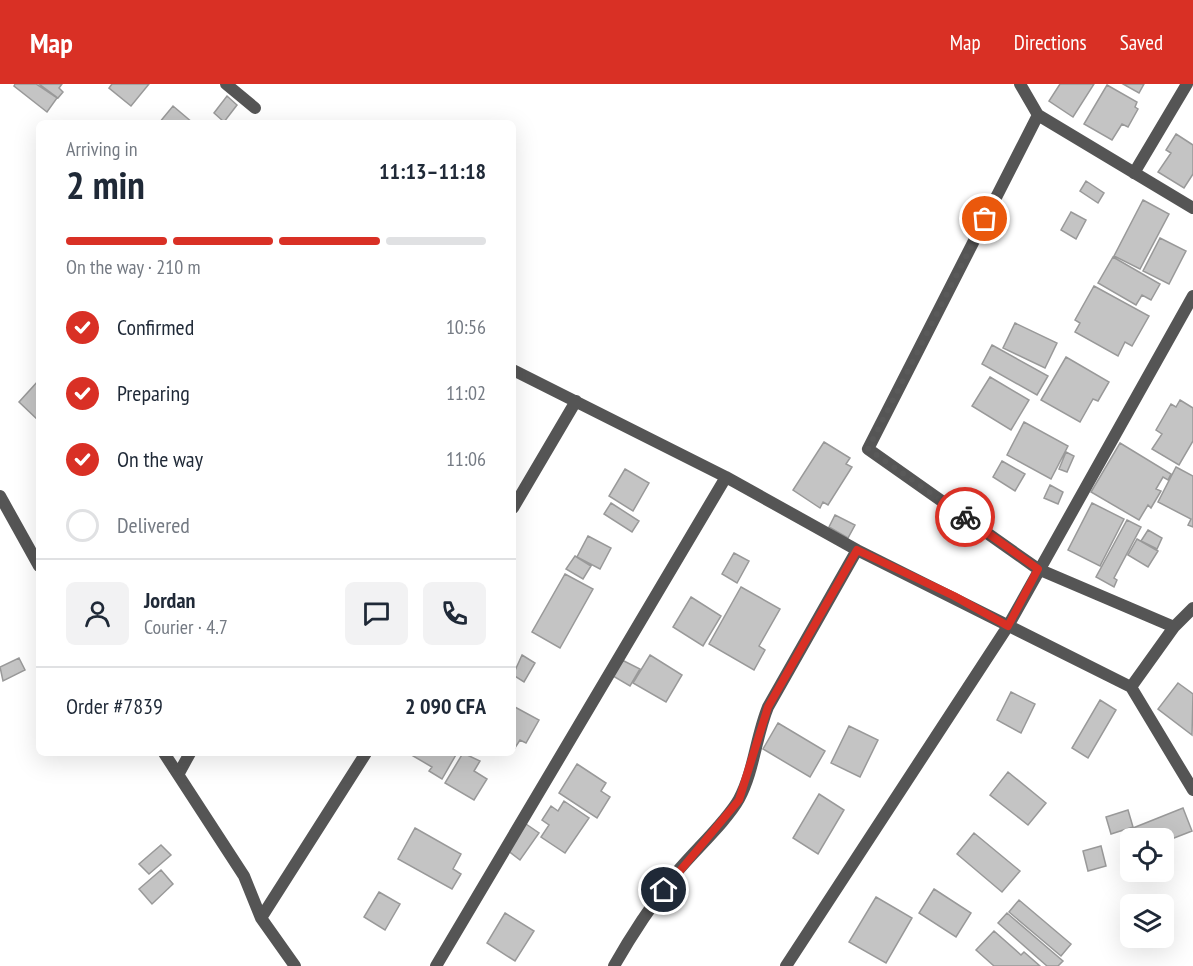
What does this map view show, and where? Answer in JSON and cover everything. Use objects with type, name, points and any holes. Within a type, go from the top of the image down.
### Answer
[{"type":"street","points":[[226,84],[255,108]]},
{"type":"street","points":[[1020,84],[1038,115],[1193,208]]},
{"type":"street","points":[[1134,173],[1187,84]]},
{"type":"street","points":[[1038,115],[868,449],[1038,569],[1174,627]]},
{"type":"street","points":[[786,966],[1008,626],[1193,296]]},
{"type":"street","points":[[516,371],[726,477],[857,550],[954,596],[1008,626],[1131,687],[1193,790]]},
{"type":"street","points":[[516,503],[576,401]]},
{"type":"street","points":[[436,966],[726,477]]},
{"type":"street","points":[[0,496],[36,561]]},
{"type":"street","points":[[614,966],[630,938],[676,874],[739,800],[768,707],[857,550]]},
{"type":"street","points":[[1131,687],[1174,627],[1193,608]]},
{"type":"street","points":[[166,756],[244,876],[261,918],[295,966]]},
{"type":"street","points":[[178,773],[188,756]]},
{"type":"street","points":[[261,918],[364,756]]},
{"type":"building","points":[[15,84],[36,84],[57,98],[47,112],[14,86]]},
{"type":"building","points":[[39,84],[62,84],[59,88],[63,92],[58,98]]},
{"type":"building","points":[[112,84],[149,84],[131,106],[109,88]]},
{"type":"building","points":[[1060,84],[1094,84],[1073,117],[1049,101]]},
{"type":"building","points":[[1123,84],[1144,84],[1139,93]]},
{"type":"building","points":[[1107,85],[1137,102],[1135,107],[1138,109],[1128,127],[1122,124],[1112,140],[1084,124]]},
{"type":"building","points":[[227,96],[237,105],[226,120],[222,120],[214,113]]},
{"type":"building","points":[[173,106],[189,120],[161,120]]},
{"type":"building","points":[[1176,134],[1193,145],[1193,174],[1184,188],[1158,172],[1171,153],[1166,150]]},
{"type":"building","points":[[1086,181],[1104,193],[1098,203],[1080,191]]},
{"type":"building","points":[[1143,200],[1169,214],[1140,269],[1114,256]]},
{"type":"building","points":[[1071,212],[1086,220],[1076,239],[1061,230]]},
{"type":"building","points":[[1160,238],[1186,251],[1169,284],[1143,271]]},
{"type":"building","points":[[1113,257],[1160,284],[1151,300],[1142,295],[1136,305],[1098,283]]},
{"type":"building","points":[[1094,286],[1149,316],[1132,346],[1125,342],[1118,356],[1075,332],[1080,323],[1075,320]]},
{"type":"building","points":[[1015,323],[1057,343],[1045,368],[1003,348]]},
{"type":"building","points":[[992,345],[1048,376],[1037,395],[982,364]]},
{"type":"building","points":[[1066,357],[1109,382],[1098,401],[1093,399],[1080,422],[1041,400]]},
{"type":"building","points":[[990,377],[1029,400],[1011,430],[972,406]]},
{"type":"building","points":[[36,383],[36,418],[19,402]]},
{"type":"building","points":[[1180,400],[1193,408],[1193,441],[1179,465],[1152,449],[1162,434],[1156,430],[1171,404],[1176,407]]},
{"type":"building","points":[[1024,422],[1068,446],[1051,479],[1007,455]]},
{"type":"building","points":[[824,442],[850,458],[846,464],[852,467],[828,505],[823,502],[820,508],[793,490]]},
{"type":"building","points":[[1120,443],[1171,474],[1168,480],[1163,477],[1156,489],[1161,491],[1151,508],[1148,505],[1139,520],[1091,492]]},
{"type":"building","points":[[1066,452],[1074,456],[1067,472],[1059,469]]},
{"type":"building","points":[[1002,461],[1025,474],[1015,491],[993,477]]},
{"type":"building","points":[[1176,467],[1193,476],[1193,527],[1188,525],[1191,519],[1158,502]]},
{"type":"building","points":[[625,469],[649,483],[633,511],[609,496]]},
{"type":"building","points":[[1050,485],[1063,492],[1058,504],[1044,498]]},
{"type":"building","points":[[611,503],[639,521],[632,532],[604,514]]},
{"type":"building","points":[[1092,503],[1124,519],[1100,566],[1068,550]]},
{"type":"building","points":[[835,515],[855,525],[848,538],[829,527]]},
{"type":"building","points":[[1127,520],[1141,527],[1114,578],[1117,580],[1114,587],[1096,577]]},
{"type":"building","points":[[1148,530],[1162,538],[1157,549],[1141,541]]},
{"type":"building","points":[[588,536],[611,548],[600,569],[577,557]]},
{"type":"building","points":[[1137,539],[1158,551],[1148,567],[1128,555]]},
{"type":"building","points":[[734,553],[749,561],[737,583],[722,574]]},
{"type":"building","points":[[575,556],[591,566],[583,579],[566,569]]},
{"type":"building","points":[[565,574],[593,589],[560,648],[532,632]]},
{"type":"building","points":[[741,587],[780,609],[759,646],[765,650],[754,670],[709,644]]},
{"type":"building","points":[[691,597],[721,616],[703,646],[673,627]]},
{"type":"building","points":[[522,655],[535,663],[524,682],[516,677],[516,668]]},
{"type":"building","points":[[650,655],[682,675],[666,702],[633,683]]},
{"type":"building","points":[[19,658],[25,670],[3,681],[0,667]]},
{"type":"building","points":[[622,660],[640,669],[630,686],[613,676]]},
{"type":"building","points":[[1178,683],[1193,694],[1192,735],[1158,709]]},
{"type":"building","points":[[1011,692],[1035,704],[1021,733],[997,720]]},
{"type":"building","points":[[1100,700],[1116,710],[1088,758],[1072,748]]},
{"type":"building","points":[[516,708],[539,720],[526,743],[520,740],[516,746]]},
{"type":"building","points":[[778,723],[825,751],[810,777],[763,749]]},
{"type":"building","points":[[849,726],[878,740],[860,777],[831,763]]},
{"type":"building","points":[[413,756],[455,756],[442,779],[429,771],[432,767]]},
{"type":"building","points":[[461,756],[469,756],[480,761],[474,771],[487,779],[474,800],[445,783]]},
{"type":"building","points":[[577,764],[606,783],[601,791],[610,797],[597,818],[559,793]]},
{"type":"building","points":[[1008,772],[1046,803],[1028,825],[990,795]]},
{"type":"building","points":[[819,794],[844,810],[818,854],[793,838]]},
{"type":"building","points":[[564,801],[589,818],[565,853],[541,837],[549,825],[542,820],[551,806],[558,811]]},
{"type":"building","points":[[1183,808],[1192,831],[1174,838],[1174,828],[1133,828]]},
{"type":"building","points":[[1128,810],[1133,827],[1120,828],[1120,831],[1111,834],[1106,817]]},
{"type":"building","points":[[526,824],[539,833],[520,860],[507,850]]},
{"type":"building","points":[[415,828],[461,854],[453,869],[461,874],[452,889],[398,859]]},
{"type":"building","points":[[974,833],[1020,871],[1002,892],[957,854]]},
{"type":"building","points":[[161,845],[171,855],[149,874],[139,864]]},
{"type":"building","points":[[1101,846],[1106,866],[1088,871],[1083,851]]},
{"type":"building","points":[[161,870],[173,884],[152,904],[139,889]]},
{"type":"building","points":[[934,889],[971,913],[956,937],[919,913]]},
{"type":"building","points":[[379,892],[400,904],[385,930],[364,917]]},
{"type":"building","points":[[876,897],[912,918],[886,963],[849,942]]},
{"type":"building","points":[[1019,900],[1071,944],[1061,956],[1009,912]]},
{"type":"building","points":[[505,913],[534,931],[515,961],[487,943]]},
{"type":"building","points":[[1007,913],[1063,961],[1058,966],[1047,966],[998,923]]},
{"type":"building","points":[[994,931],[1021,955],[1024,952],[1040,966],[994,966],[976,950]]},
{"type":"way so far","points":[[965,517],[868,449],[985,219]]},
{"type":"route","points":[[664,890],[739,800],[753,757],[758,731],[768,707],[857,550],[954,596],[1008,626],[1038,569],[965,517]]}]
